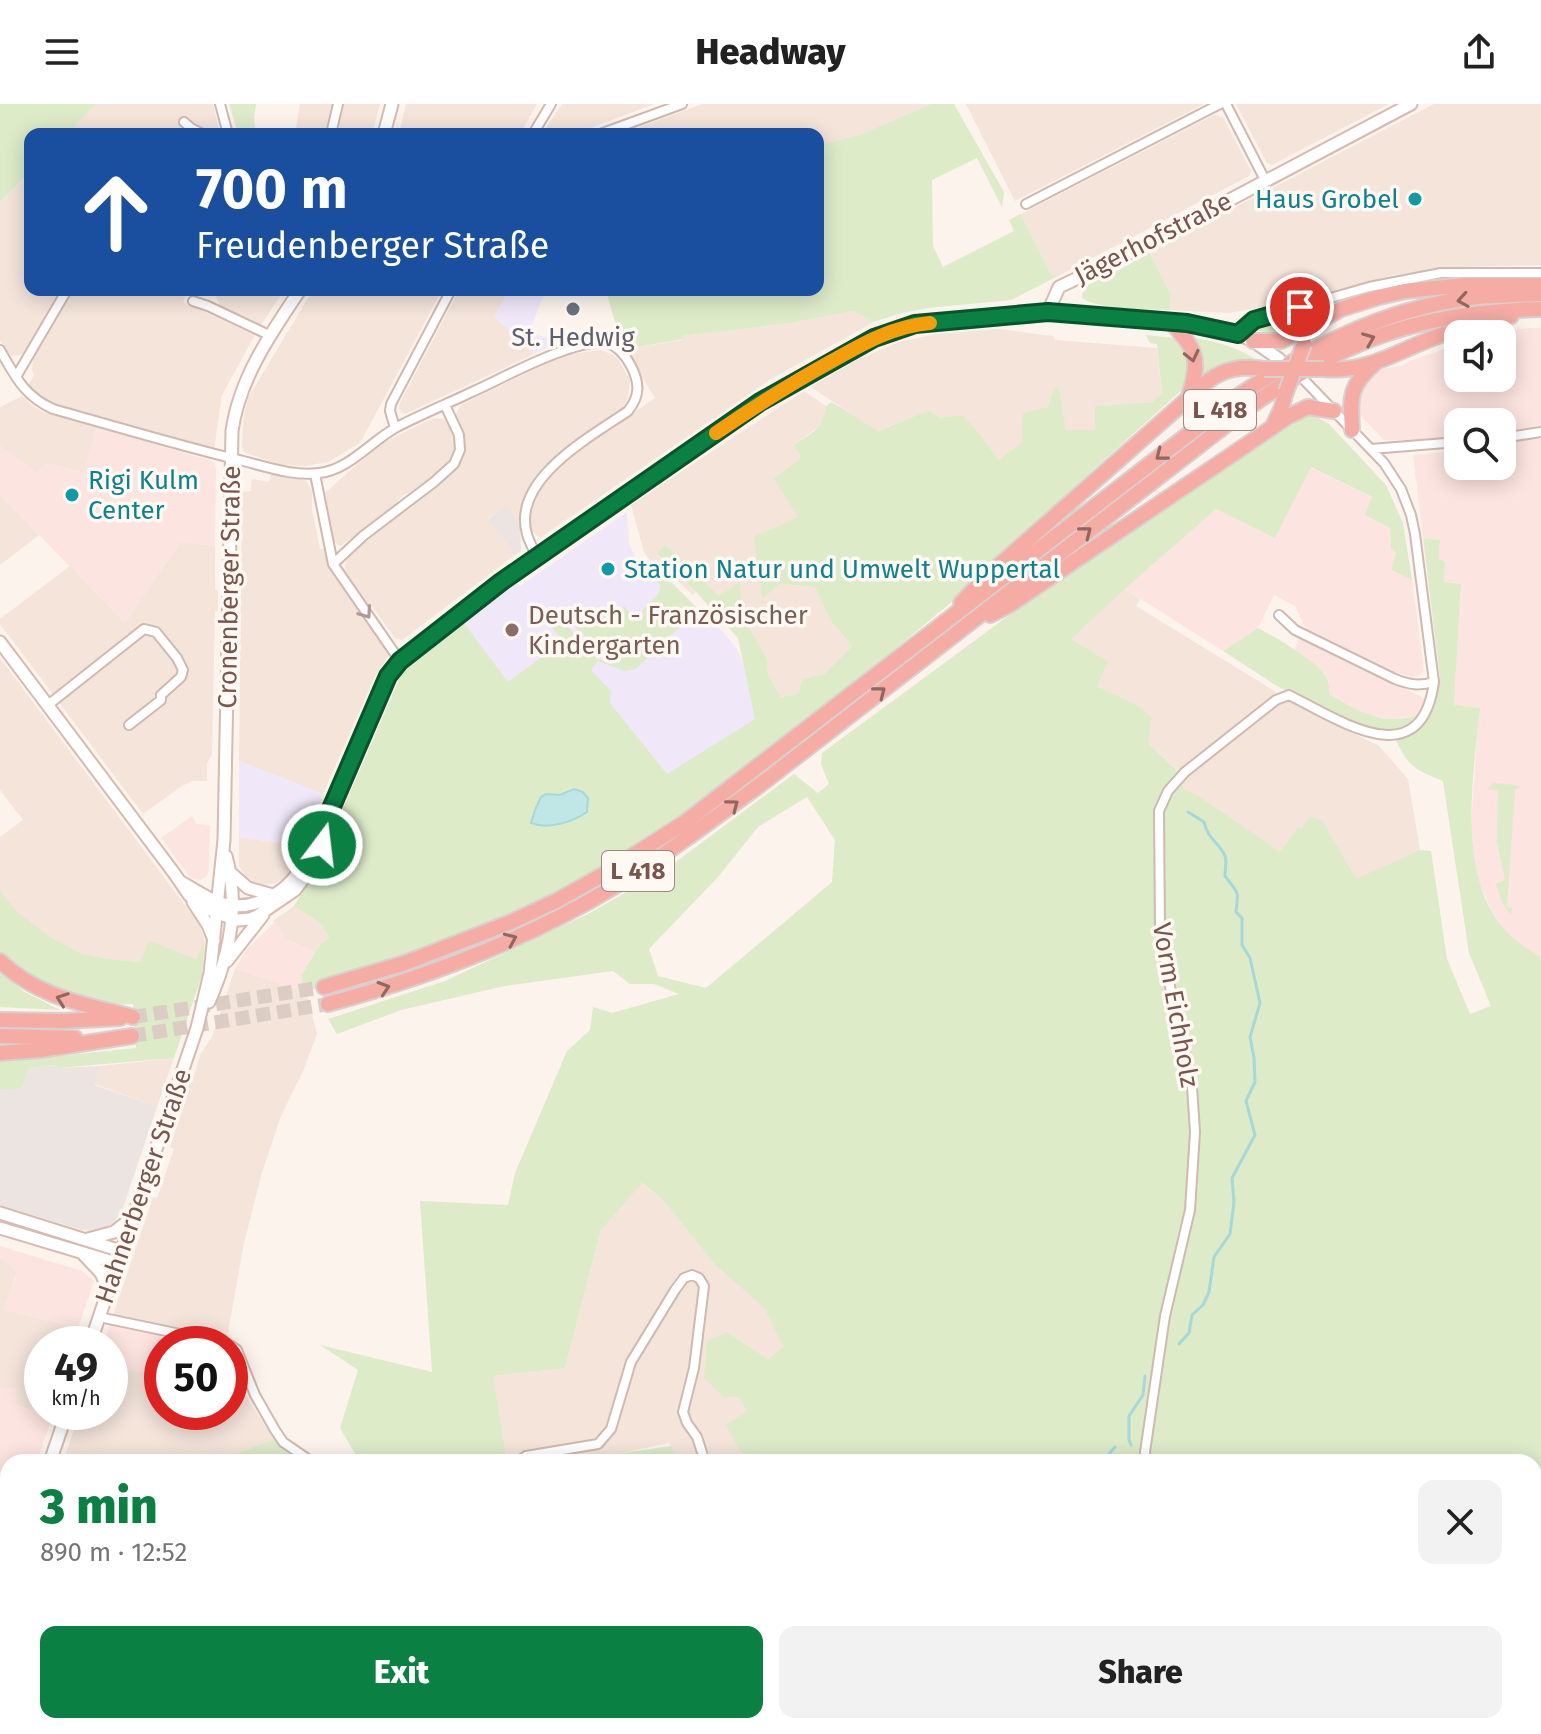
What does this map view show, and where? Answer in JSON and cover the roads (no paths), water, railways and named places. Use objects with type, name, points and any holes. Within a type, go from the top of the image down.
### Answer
[{"type":"highway","points":[[1253,341],[1281,341],[1341,309],[1405,291],[1465,285],[1541,285]]},
{"type":"highway","name":"L 418","points":[[324,987],[460,943],[556,901],[684,823],[1238,396],[1313,350],[1358,328],[1412,310],[1469,298],[1541,294]]},
{"type":"highway","points":[[944,624],[970,591],[1189,396],[1221,372],[1239,367],[1353,369],[1447,333],[1536,309]]},
{"type":"highway","name":"L 418","points":[[328,1004],[467,959],[562,915],[613,887],[693,835],[1237,416],[1321,361],[1365,340],[1420,323],[1481,312],[1536,309]]},
{"type":"highway","points":[[1171,322],[1189,343],[1195,358],[1189,396]]},
{"type":"highway","points":[[1272,428],[1314,324]]},
{"type":"highway","points":[[1352,430],[1352,391],[1375,363]]},
{"type":"highway","points":[[958,632],[1011,604],[1304,408],[1334,411]]},
{"type":"highway","points":[[0,961],[30,984],[57,997],[133,1017],[64,1021],[0,1020]]},
{"type":"highway","points":[[0,1036],[132,1036],[0,1053]]},
{"type":"main road","points":[[386,128],[392,104]]},
{"type":"main road","name":"Jägerhofstraße","points":[[1048,312],[1059,287],[1122,257],[1411,104]]},
{"type":"main road","name":"Cronenberger Straße","points":[[239,919],[226,873],[224,847],[232,431],[238,399],[296,296]]},
{"type":"main road","points":[[0,642],[180,882],[215,908],[239,919],[257,916],[295,890],[310,870],[322,845],[327,818],[388,676],[400,661],[537,557],[760,402],[874,338],[915,324],[1048,312],[1203,325],[1238,334],[1279,359]]},
{"type":"main road","points":[[215,908],[233,900],[250,904],[273,895],[287,885],[300,869],[320,825],[327,818]]},
{"type":"main road","points":[[191,892],[208,886],[226,873],[248,888],[273,895]]},
{"type":"main road","name":"Cronenberger Straße","points":[[215,908],[226,873]]},
{"type":"main road","points":[[191,892],[214,940]]},
{"type":"main road","name":"Hahnerberger Straße","points":[[197,1028],[210,973],[215,908]]},
{"type":"main road","points":[[221,972],[269,909]]},
{"type":"main road","name":"Hahnerberger Straße","points":[[96,1326],[197,1028],[239,919]]},
{"type":"main road","points":[[0,1213],[87,1239],[119,1257]]},
{"type":"main road","points":[[87,1239],[114,1232],[133,1217]]},
{"type":"main road","points":[[37,1239],[44,1234],[41,1225]]},
{"type":"main road","points":[[0,1228],[82,1254],[119,1257]]},
{"type":"main road","points":[[82,1254],[101,1273],[108,1290]]},
{"type":"main road","points":[[53,1454],[61,1430]]},
{"type":"street","points":[[220,104],[226,128]]},
{"type":"street","points":[[332,128],[338,104]]},
{"type":"street","points":[[537,128],[551,104]]},
{"type":"street","points":[[616,128],[682,104]]},
{"type":"street","points":[[1026,204],[1220,104]]},
{"type":"street","points":[[1226,104],[1265,180]]},
{"type":"street","points":[[184,122],[191,128]]},
{"type":"street","points":[[1238,334],[1249,323],[1260,318],[1369,287],[1441,273],[1541,273]]},
{"type":"street","points":[[16,377],[63,296]]},
{"type":"street","points":[[395,428],[391,404],[448,296]]},
{"type":"street","points":[[193,301],[271,336]]},
{"type":"street","points":[[0,350],[27,392],[53,409],[196,450],[290,472],[315,474],[333,471],[395,428],[555,353],[603,342],[611,344],[628,361],[637,380],[635,402],[628,411],[558,460],[535,487],[525,519],[526,534],[537,557]]},
{"type":"street","name":"Vorm Eichholz","points":[[1145,1454],[1165,1316],[1190,1210],[1195,1132],[1192,1087],[1160,930],[1159,811],[1168,791],[1185,772],[1276,700],[1289,695],[1360,731],[1397,735],[1409,730],[1429,709],[1434,682],[1417,548],[1411,515],[1401,489],[1371,449],[1305,381]]},
{"type":"street","points":[[333,564],[363,536],[454,464],[460,450],[459,435],[445,405]]},
{"type":"street","points":[[1516,436],[1541,432]]},
{"type":"street","points":[[1371,449],[1444,443]]},
{"type":"street","points":[[315,474],[333,564],[400,661]]},
{"type":"street","points":[[1279,615],[1295,630],[1395,679],[1420,686],[1434,682]]},
{"type":"street","points":[[48,705],[144,629],[156,632],[177,658],[183,670],[181,677],[161,695],[161,700],[129,725]]},
{"type":"street","points":[[538,1454],[598,1444],[611,1429],[631,1362],[680,1282],[692,1275],[699,1278],[704,1286],[694,1368],[683,1412],[702,1454]]},
{"type":"street","points":[[99,1317],[144,1327]]},
{"type":"street","points":[[248,1378],[283,1442],[300,1454]]},
{"type":"water","points":[[574,789],[588,798],[587,812],[560,824],[545,826],[531,823],[541,797],[546,794],[560,795]]},
{"type":"waterway","points":[[1179,1344],[1189,1333],[1192,1315],[1203,1305],[1209,1292],[1214,1257],[1230,1234],[1234,1202],[1232,1178],[1255,1135],[1246,1101],[1255,1082],[1250,1037],[1260,1003],[1250,958],[1242,945],[1242,918],[1236,912],[1236,892],[1225,876],[1225,856],[1204,822],[1188,812]]},
{"type":"waterway","points":[[1131,1445],[1129,1416],[1143,1395],[1145,1376]]},
{"type":"waterway","points":[[1109,1454],[1115,1447]]},
{"type":"tunnel","points":[[133,1017],[324,987]]},
{"type":"tunnel","points":[[132,1036],[328,1004]]},
{"type":"place","name":"Haus Grobel","points":[[1415,199]]},
{"type":"place","name":"St. Hedwig","points":[[573,309]]},
{"type":"place","name":"Rigi Kulm Center","points":[[72,495]]},
{"type":"place","name":"Station Natur und Umwelt Wuppertal","points":[[608,569]]},
{"type":"place","name":"Deutsch - Französischer Kindergarten","points":[[512,630]]}]
